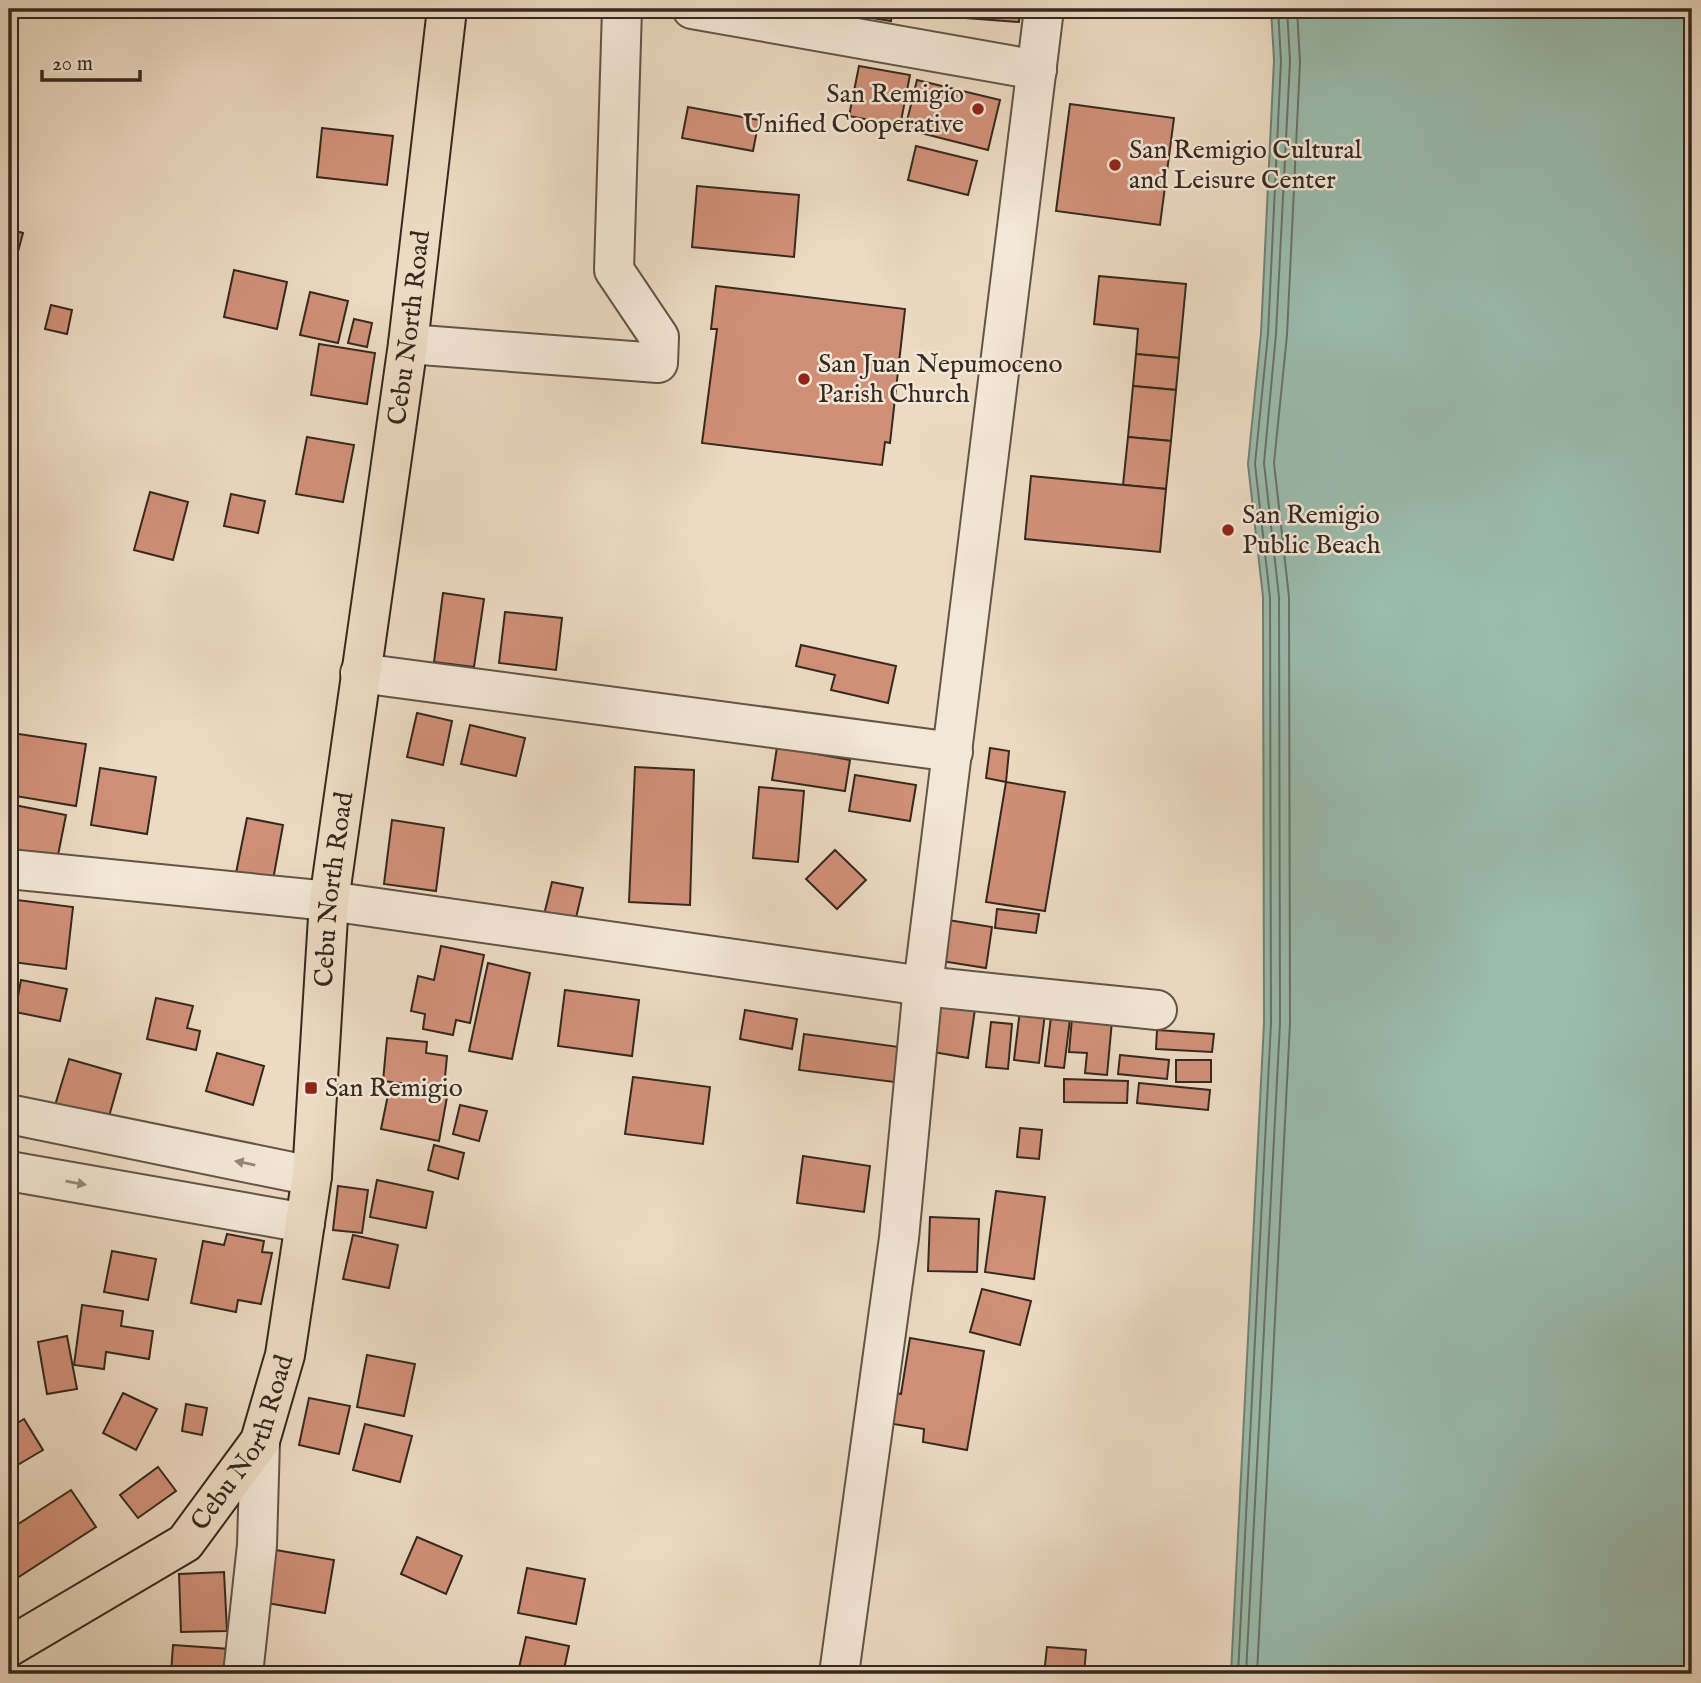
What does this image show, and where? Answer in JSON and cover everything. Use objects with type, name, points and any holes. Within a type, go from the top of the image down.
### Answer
[{"type":"main road","name":"Cebu North Road","points":[[9,1647],[185,1543],[260,1441],[285,1356],[312,1176],[329,901],[408,344],[447,9]]},
{"type":"street","points":[[408,344],[658,363],[659,337],[614,270],[622,9]]},
{"type":"street","points":[[692,9],[1037,70]]},
{"type":"street","points":[[839,1674],[899,1238],[923,986],[1044,9]]},
{"type":"street","points":[[360,673],[953,752]]},
{"type":"street","points":[[9,869],[329,901],[923,986],[1157,1010]]},
{"type":"street","points":[[9,1114],[312,1176]]},
{"type":"street","points":[[120,1191],[128,1138]]},
{"type":"street","points":[[9,1171],[305,1223]]},
{"type":"street","points":[[243,1674],[257,1545],[260,1441]]},
{"type":"water","points":[[1271,9],[1692,9],[1692,1674],[1231,1674],[1264,1023],[1263,597],[1248,464],[1261,333],[1274,60]]},
{"type":"building","points":[[841,9],[893,9],[891,21],[841,13]]},
{"type":"building","points":[[966,9],[1020,9],[1019,22],[966,18]]},
{"type":"building","points":[[859,66],[910,75],[900,126],[849,116]]},
{"type":"building","points":[[917,80],[1000,100],[988,150],[905,129]]},
{"type":"building","name":"San Remigio Cultural and Leisure Center","points":[[1070,104],[1174,118],[1160,225],[1056,211]]},
{"type":"building","points":[[688,107],[759,120],[753,151],[682,138]]},
{"type":"building","points":[[322,128],[393,136],[387,185],[317,177]]},
{"type":"building","points":[[916,146],[977,161],[968,195],[908,180]]},
{"type":"building","points":[[697,186],[799,195],[794,257],[692,247]]},
{"type":"building","points":[[9,229],[23,233],[16,259],[9,257]]},
{"type":"building","points":[[9,267],[16,269],[9,297]]},
{"type":"building","points":[[234,270],[287,282],[277,329],[224,317]]},
{"type":"building","points":[[1099,276],[1186,284],[1179,358],[1136,354],[1138,329],[1094,324]]},
{"type":"building","name":"San Juan Nepumoceno Parish Church","points":[[716,286],[905,309],[890,443],[885,442],[882,465],[702,443],[717,329],[711,329]]},
{"type":"building","points":[[310,292],[348,301],[338,343],[300,335]]},
{"type":"building","points":[[51,305],[72,310],[67,334],[45,329]]},
{"type":"building","points":[[354,319],[372,323],[367,347],[348,343]]},
{"type":"building","points":[[319,344],[375,353],[367,404],[311,395]]},
{"type":"building","points":[[1136,354],[1179,358],[1176,390],[1133,386]]},
{"type":"building","points":[[1133,386],[1176,390],[1171,441],[1128,437]]},
{"type":"building","points":[[307,437],[354,445],[343,502],[296,494]]},
{"type":"building","points":[[1128,437],[1171,441],[1166,489],[1123,485]]},
{"type":"building","points":[[1031,476],[1166,489],[1160,552],[1025,539]]},
{"type":"building","points":[[150,492],[188,502],[173,560],[134,550]]},
{"type":"building","points":[[231,494],[265,501],[258,533],[224,526]]},
{"type":"building","points":[[443,593],[484,599],[474,667],[434,662]]},
{"type":"building","points":[[505,612],[562,618],[556,670],[499,663]]},
{"type":"building","points":[[801,645],[896,666],[888,703],[831,690],[835,675],[796,666]]},
{"type":"building","points":[[417,713],[452,721],[443,765],[407,757]]},
{"type":"building","points":[[470,725],[525,738],[516,776],[461,764]]},
{"type":"building","points":[[12,733],[86,744],[76,806],[9,795]]},
{"type":"building","points":[[777,747],[850,760],[845,791],[772,780]]},
{"type":"building","points":[[990,748],[1009,751],[1006,782],[986,778]]},
{"type":"building","points":[[635,767],[694,770],[690,905],[629,902]]},
{"type":"building","points":[[100,768],[156,777],[147,834],[91,825]]},
{"type":"building","points":[[855,775],[916,785],[910,821],[849,811]]},
{"type":"building","points":[[1006,782],[1065,792],[1045,911],[986,902]]},
{"type":"building","points":[[759,787],[804,791],[798,862],[753,858]]},
{"type":"building","points":[[9,804],[66,815],[57,860],[9,852]]},
{"type":"building","points":[[247,818],[283,825],[273,880],[236,873]]},
{"type":"building","points":[[392,820],[444,828],[436,891],[384,884]]},
{"type":"building","points":[[835,850],[866,880],[837,909],[806,879]]},
{"type":"building","points":[[552,882],[583,888],[575,922],[544,915]]},
{"type":"building","points":[[9,899],[73,907],[66,969],[12,962],[14,948],[9,947]]},
{"type":"building","points":[[997,909],[1039,914],[1036,933],[995,928]]},
{"type":"building","points":[[948,920],[992,927],[986,968],[941,961]]},
{"type":"building","points":[[441,946],[484,955],[470,1023],[456,1020],[453,1035],[423,1029],[425,1014],[411,1011],[418,976],[434,980]]},
{"type":"building","points":[[488,963],[530,973],[512,1059],[469,1051]]},
{"type":"building","points":[[21,980],[67,989],[60,1021],[15,1012]]},
{"type":"building","points":[[565,990],[639,1000],[632,1056],[558,1046]]},
{"type":"building","points":[[156,998],[193,1006],[187,1028],[200,1031],[196,1050],[147,1039]]},
{"type":"building","points":[[941,1003],[975,1009],[968,1058],[933,1052]]},
{"type":"building","points":[[745,1010],[797,1019],[792,1049],[740,1039]]},
{"type":"building","points":[[1020,1010],[1045,1013],[1039,1063],[1014,1060]]},
{"type":"building","points":[[1051,1017],[1070,1019],[1064,1068],[1045,1066]]},
{"type":"building","points":[[1072,1018],[1112,1021],[1107,1075],[1085,1073],[1087,1053],[1069,1052]]},
{"type":"building","points":[[991,1022],[1012,1024],[1008,1069],[986,1067]]},
{"type":"building","points":[[1157,1030],[1214,1034],[1212,1052],[1156,1049]]},
{"type":"building","points":[[804,1034],[899,1047],[894,1082],[799,1070]]},
{"type":"building","points":[[387,1038],[427,1042],[426,1053],[447,1056],[444,1088],[383,1081]]},
{"type":"building","points":[[217,1053],[264,1066],[253,1105],[206,1091]]},
{"type":"building","points":[[1120,1055],[1169,1060],[1167,1079],[1118,1074]]},
{"type":"building","points":[[69,1059],[121,1074],[106,1127],[53,1112]]},
{"type":"building","points":[[1176,1060],[1211,1060],[1211,1082],[1176,1082]]},
{"type":"building","points":[[633,1077],[710,1087],[703,1144],[625,1134]]},
{"type":"building","points":[[1064,1079],[1128,1081],[1127,1103],[1064,1102]]},
{"type":"building","points":[[1139,1083],[1210,1090],[1208,1110],[1137,1103]]},
{"type":"building","points":[[390,1085],[447,1097],[439,1141],[381,1129]]},
{"type":"building","points":[[460,1105],[487,1111],[479,1141],[453,1134]]},
{"type":"building","points":[[1020,1128],[1042,1130],[1039,1159],[1017,1157]]},
{"type":"building","points":[[434,1145],[464,1153],[458,1179],[428,1170]]},
{"type":"building","points":[[803,1156],[870,1166],[864,1212],[797,1203]]},
{"type":"building","points":[[377,1180],[433,1192],[426,1228],[370,1217]]},
{"type":"building","points":[[338,1186],[368,1190],[362,1233],[333,1230]]},
{"type":"building","points":[[996,1191],[1045,1197],[1034,1279],[985,1272]]},
{"type":"building","points":[[930,1217],[979,1219],[977,1272],[928,1271]]},
{"type":"building","points":[[227,1234],[264,1241],[262,1252],[272,1253],[261,1304],[238,1300],[236,1312],[191,1303],[203,1241],[224,1245]]},
{"type":"building","points":[[353,1235],[398,1245],[389,1288],[343,1279]]},
{"type":"building","points":[[112,1251],[156,1259],[148,1300],[104,1292]]},
{"type":"building","points":[[982,1289],[1031,1301],[1020,1345],[970,1332]]},
{"type":"building","points":[[82,1305],[123,1311],[121,1326],[153,1331],[149,1359],[106,1352],[104,1369],[74,1365]]},
{"type":"building","points":[[67,1336],[77,1389],[47,1394],[38,1342]]},
{"type":"building","points":[[910,1338],[984,1351],[967,1450],[923,1442],[924,1429],[881,1422],[886,1391],[901,1394]]},
{"type":"building","points":[[367,1355],[415,1364],[404,1416],[357,1407]]},
{"type":"building","points":[[123,1393],[157,1409],[136,1450],[103,1433]]},
{"type":"building","points":[[309,1398],[350,1406],[339,1454],[299,1445]]},
{"type":"building","points":[[186,1404],[207,1408],[202,1435],[182,1431]]},
{"type":"building","points":[[24,1419],[43,1450],[9,1470],[9,1428]]},
{"type":"building","points":[[365,1424],[412,1436],[400,1482],[353,1470]]},
{"type":"building","points":[[158,1467],[176,1491],[138,1518],[120,1495]]},
{"type":"building","points":[[71,1490],[96,1527],[14,1580],[9,1571],[9,1530]]},
{"type":"building","points":[[417,1537],[462,1556],[446,1594],[401,1574]]},
{"type":"building","points":[[270,1549],[334,1560],[325,1613],[261,1602]]},
{"type":"building","points":[[527,1568],[585,1579],[576,1624],[518,1613]]},
{"type":"building","points":[[224,1572],[227,1631],[181,1632],[179,1574]]},
{"type":"building","points":[[526,1637],[569,1646],[563,1674],[519,1668]]},
{"type":"building","points":[[173,1645],[230,1649],[228,1674],[171,1674]]},
{"type":"building","points":[[1047,1647],[1086,1650],[1084,1674],[1044,1674]]},
{"type":"place","name":"San Remigio Unified Cooperative","points":[[978,109]]},
{"type":"place","name":"San Remigio Cultural and Leisure Center","points":[[1115,165]]},
{"type":"place","name":"San Juan Nepumoceno Parish Church","points":[[804,379]]},
{"type":"place","name":"San Remigio Public Beach","points":[[1228,530]]},
{"type":"place","name":"San Remigio","points":[[311,1088]]}]
